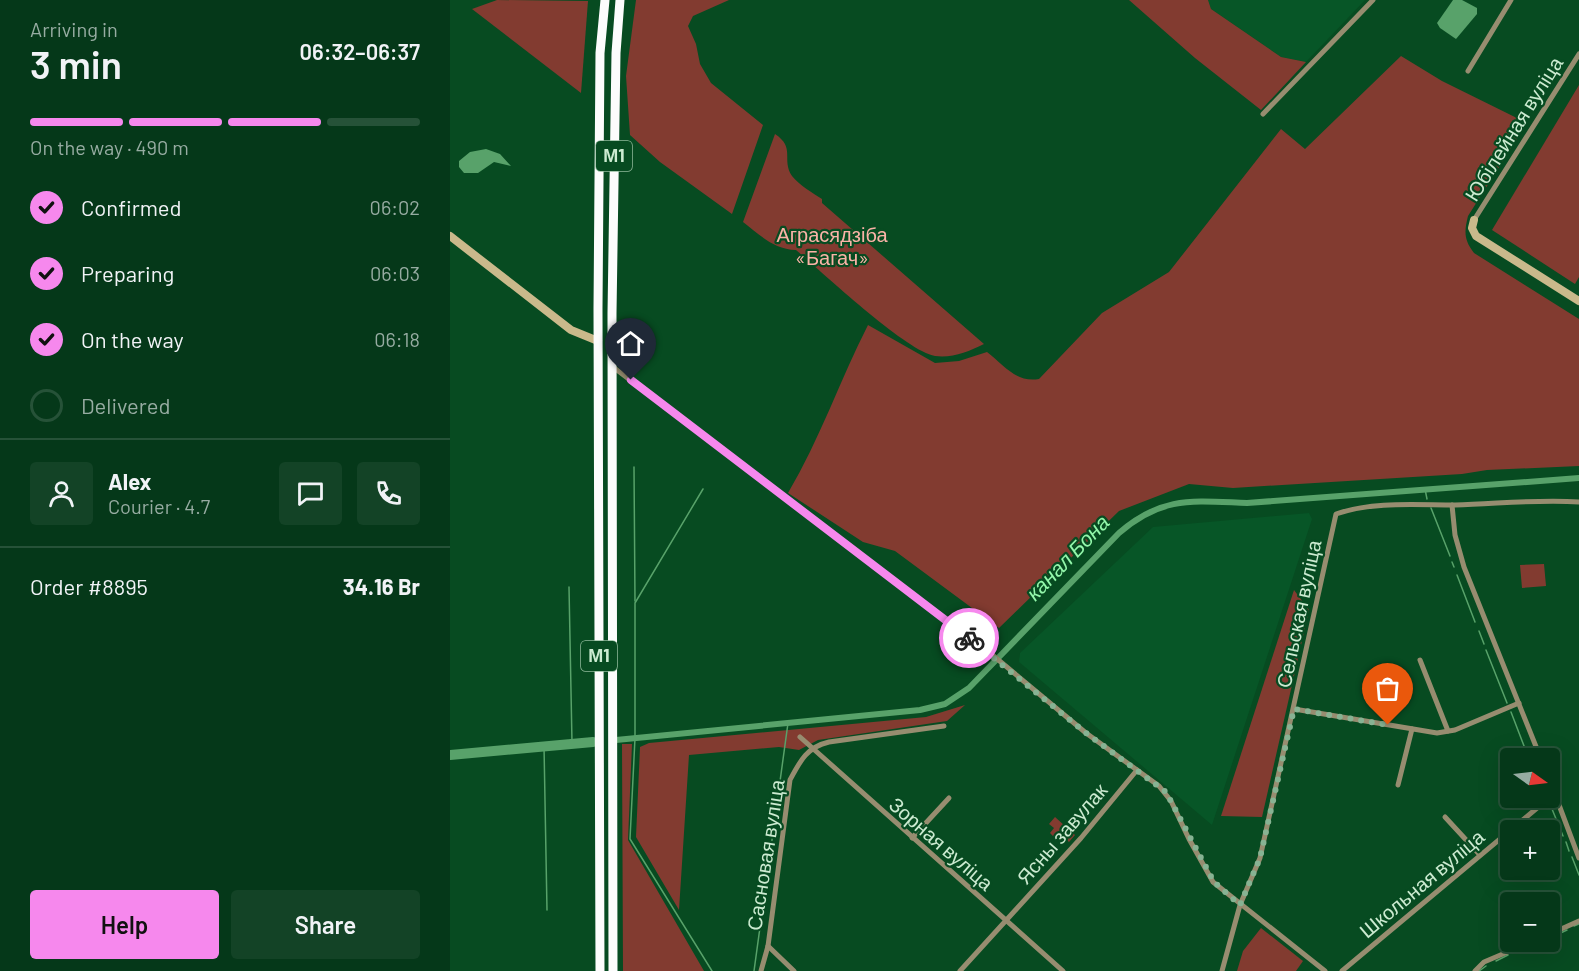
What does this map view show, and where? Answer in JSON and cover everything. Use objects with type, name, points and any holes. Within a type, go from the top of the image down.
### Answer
[{"type":"highway","name":"М1","points":[[600,971],[598,341],[600,53],[605,0]]},
{"type":"highway","name":"М1","points":[[613,971],[613,368],[616,52],[620,0]]},
{"type":"street","points":[[1263,114],[1373,0]]},
{"type":"street","points":[[1468,71],[1511,0]]},
{"type":"street","name":"Юбілейная вуліца","points":[[1474,220],[1579,54]]},
{"type":"street","points":[[1474,220],[1472,228],[1474,234],[1579,301]]},
{"type":"street","points":[[450,236],[571,330],[598,341]]},
{"type":"street","points":[[613,368],[990,653],[1086,733],[1166,792],[1214,882],[1325,971]]},
{"type":"street","points":[[1537,748],[1464,567],[1455,535],[1452,505],[1544,499],[1579,502]]},
{"type":"street","name":"Сельская вуліца","points":[[1222,971],[1240,905],[1260,858],[1336,514],[1424,503],[1452,505]]},
{"type":"street","points":[[1420,660],[1448,731]]},
{"type":"street","points":[[1294,709],[1437,733],[1448,731],[1520,703]]},
{"type":"street","points":[[811,747],[829,742],[944,726]]},
{"type":"street","points":[[1398,785],[1412,729]]},
{"type":"street","name":"Зорная вуліца","points":[[800,737],[1063,971]]},
{"type":"street","name":"Сасновая вуліца","points":[[761,971],[768,946],[790,780],[811,747]]},
{"type":"street","name":"Ясны завулак","points":[[960,971],[1081,838],[1137,770]]},
{"type":"street","points":[[912,838],[949,798]]},
{"type":"street","name":"Школьная вуліца","points":[[1342,971],[1537,808]]},
{"type":"street","points":[[1556,808],[1579,858]]},
{"type":"street","points":[[1445,817],[1480,855]]},
{"type":"street","points":[[1560,930],[1579,921]]},
{"type":"street","points":[[768,946],[794,971]]},
{"type":"street","points":[[1475,971],[1484,963],[1509,952]]},
{"type":"shaded area","points":[[1208,0],[1365,0],[1306,62],[1281,57],[1211,9]]},
{"type":"shaded area","points":[[1453,0],[1462,0],[1477,8],[1477,14],[1456,39],[1440,28],[1437,23]]},
{"type":"shaded area","points":[[486,149],[500,154],[511,166],[494,162],[478,173],[464,173],[459,167],[459,161],[470,152]]},
{"type":"shaded area","points":[[1309,513],[1312,519],[1212,825],[1019,662],[1020,653],[1153,527]]},
{"type":"green space","points":[[497,0],[588,1],[581,93],[472,9]]},
{"type":"green space","points":[[636,0],[729,0],[693,16],[688,26],[696,44],[700,64],[711,83],[763,125],[732,214],[660,162],[630,135],[626,76]]},
{"type":"green space","points":[[1129,0],[1208,0],[1211,9],[1281,57],[1306,62],[1261,110],[1195,58]]},
{"type":"green space","points":[[1401,56],[1442,81],[1527,123],[1468,216],[1466,236],[1474,253],[1579,319],[1579,466],[1487,470],[1462,474],[1233,488],[1189,484],[1119,511],[999,628],[895,551],[863,542],[788,493],[810,452],[868,325],[935,363],[959,361],[987,352],[1017,376],[1031,380],[1039,379],[1102,313],[1169,272],[1281,129],[1305,149]]},
{"type":"green space","points":[[1579,85],[1579,277],[1575,284],[1492,230]]},
{"type":"green space","name":"Аграсядзіба «Багач»","points":[[775,134],[785,144],[792,176],[822,199],[822,203],[984,344],[966,352],[948,356],[935,356],[922,351],[885,326],[796,250],[774,244],[743,222]]},
{"type":"green space","points":[[1544,564],[1546,586],[1522,588],[1520,565]]},
{"type":"green space","points":[[1294,590],[1309,610],[1262,817],[1221,816]]},
{"type":"green space","points":[[965,705],[947,721],[818,740],[799,750],[779,747],[689,755],[679,910],[636,837],[640,747],[649,743],[926,717]]},
{"type":"green space","points":[[622,744],[632,744],[628,840],[704,971],[623,971]]},
{"type":"green space","points":[[1055,817],[1075,835],[1069,842],[1060,833],[1055,838],[1050,833],[1054,828],[1049,824]]},
{"type":"green space","points":[[1261,928],[1303,961],[1296,971],[1237,971],[1243,951]]},
{"type":"waterway","points":[[634,467],[635,601]]},
{"type":"waterway","name":"канал Бона","points":[[616,740],[920,710],[945,704],[969,688],[1119,533],[1150,512],[1165,506],[1195,502],[1247,503],[1579,478]]},
{"type":"waterway","points":[[703,489],[635,603],[635,738],[630,839],[712,971]]},
{"type":"waterway","points":[[1425,489],[1427,499]]},
{"type":"waterway","points":[[1431,508],[1450,556]]},
{"type":"waterway","points":[[1452,562],[1454,567]]},
{"type":"waterway","points":[[1457,575],[1475,622]]},
{"type":"waterway","points":[[569,587],[572,743]]},
{"type":"waterway","points":[[1479,631],[1484,644]]},
{"type":"waterway","points":[[1486,650],[1507,703]]},
{"type":"waterway","points":[[1511,712],[1525,748]]},
{"type":"waterway","points":[[754,971],[788,723]]},
{"type":"waterway","name":"канал Бона","points":[[450,755],[593,742]]},
{"type":"waterway","points":[[544,746],[547,910]]},
{"type":"waterway","points":[[1552,809],[1563,836]]},
{"type":"waterway","points":[[1566,842],[1569,851]]},
{"type":"waterway","points":[[1572,857],[1579,875]]},
{"type":"waterway","points":[[1574,926],[1579,924]]},
{"type":"waterway","points":[[1560,933],[1567,930]]},
{"type":"waterway","points":[[1496,961],[1508,955]]},
{"type":"waterway","points":[[1479,971],[1486,966]]},
{"type":"way so far","points":[[969,638],[1086,733],[1166,792],[1199,858],[1214,882],[1240,905],[1260,858],[1294,709],[1388,725]]},
{"type":"route","points":[[631,380],[721,448],[752,475],[969,638]]}]
